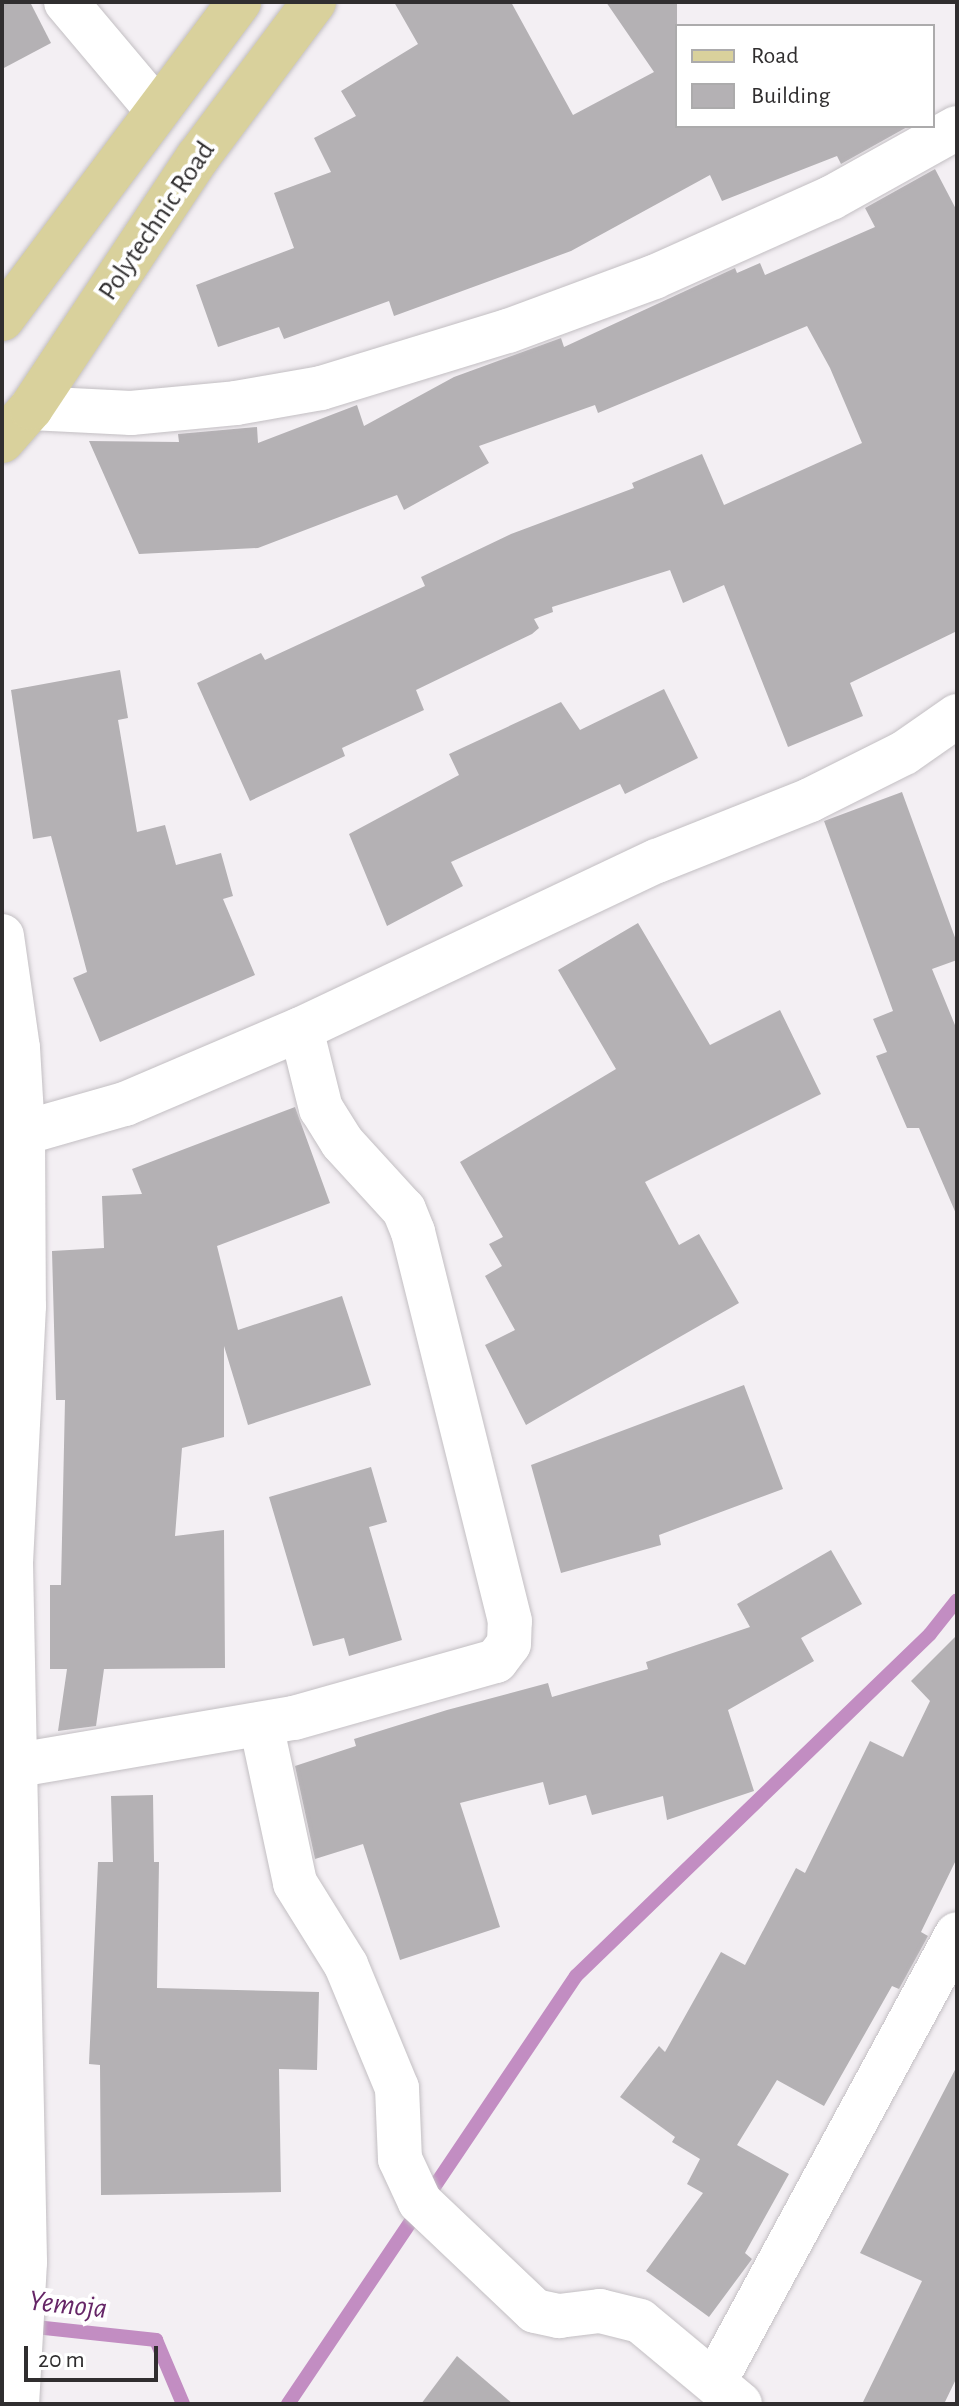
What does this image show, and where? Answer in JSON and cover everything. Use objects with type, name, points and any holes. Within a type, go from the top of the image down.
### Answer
[{"type":"main road","points":[[2,319],[239,2]]},
{"type":"main road","name":"Polytechnic Road","points":[[2,441],[31,408],[198,157],[314,2]]},
{"type":"street","points":[[66,2],[157,110]]},
{"type":"street","points":[[31,408],[131,413],[236,403],[321,388],[508,331],[654,277],[831,198],[957,128]]},
{"type":"street","points":[[23,1133],[125,1104],[301,1029],[657,861],[810,800],[904,753],[957,716]]},
{"type":"street","points":[[2,936],[18,1048],[23,1133],[13,1305],[6,1562],[25,2262],[18,2390]]},
{"type":"street","points":[[12,1766],[261,1724],[496,1661],[509,1644],[510,1621],[413,1232],[404,1210],[342,1142],[321,1109],[301,1029]]},
{"type":"street","points":[[261,1724],[295,1883],[346,1965],[397,2088],[400,2159],[430,2214],[535,2311],[559,2316],[600,2311],[640,2321],[727,2392],[957,1934]]},
{"type":"building","points":[[2,2],[30,2],[51,43],[2,69]]},
{"type":"building","points":[[394,2],[511,2],[573,115],[654,72],[606,2],[677,2],[675,128],[905,128],[841,164],[837,156],[722,201],[710,175],[571,251],[394,316],[389,301],[284,339],[279,327],[218,347],[196,285],[294,248],[274,193],[331,172],[314,138],[356,116],[341,91],[418,44]]},
{"type":"building","points":[[935,169],[957,211],[957,631],[850,683],[863,716],[788,747],[724,585],[683,603],[670,570],[552,607],[553,612],[534,619],[539,628],[532,634],[416,690],[424,710],[342,748],[345,756],[250,801],[197,683],[261,653],[265,660],[425,586],[421,577],[511,534],[634,488],[632,483],[702,454],[724,505],[862,443],[830,368],[807,326],[598,413],[595,405],[479,446],[489,463],[404,510],[397,495],[258,548],[139,554],[89,441],[179,442],[178,434],[257,427],[258,443],[357,405],[364,426],[454,377],[561,338],[564,347],[735,268],[737,273],[760,263],[765,275],[875,227],[865,208]]},
{"type":"building","points":[[120,670],[128,718],[118,720],[137,832],[165,825],[176,865],[221,853],[233,896],[223,899],[255,975],[100,1042],[73,978],[87,972],[51,836],[33,839],[11,690]]},
{"type":"building","points":[[664,689],[698,758],[625,794],[620,784],[451,862],[463,886],[387,926],[349,834],[459,775],[449,754],[561,702],[580,730]]},
{"type":"building","points":[[902,792],[957,943],[957,960],[932,969],[957,1030],[957,1216],[919,1128],[907,1128],[876,1056],[887,1052],[873,1019],[893,1011],[824,821]]},
{"type":"building","points":[[638,923],[710,1045],[780,1010],[821,1094],[645,1182],[679,1245],[699,1234],[739,1303],[526,1425],[485,1345],[515,1330],[485,1276],[502,1266],[489,1244],[503,1237],[460,1162],[616,1069],[558,970]]},
{"type":"building","points":[[295,1107],[330,1203],[217,1246],[238,1330],[342,1296],[371,1385],[248,1425],[224,1346],[224,1437],[182,1448],[175,1536],[224,1530],[225,1668],[104,1669],[96,1726],[58,1731],[67,1669],[50,1669],[50,1585],[61,1585],[65,1400],[56,1400],[52,1251],[104,1248],[102,1196],[142,1194],[132,1169]]},
{"type":"building","points":[[744,1385],[783,1489],[659,1535],[661,1545],[561,1573],[531,1465]]},
{"type":"building","points":[[371,1467],[387,1522],[369,1527],[402,1640],[349,1656],[344,1638],[313,1646],[269,1497]]},
{"type":"building","points":[[831,1550],[862,1604],[801,1638],[814,1661],[728,1710],[754,1791],[667,1820],[663,1796],[592,1815],[586,1795],[549,1805],[543,1782],[460,1803],[500,1927],[400,1960],[363,1844],[315,1859],[295,1766],[356,1746],[354,1739],[447,1710],[548,1683],[552,1697],[648,1669],[646,1662],[750,1627],[737,1604]]},
{"type":"building","points":[[957,1635],[957,1858],[921,1932],[928,1936],[899,1989],[892,1986],[824,2106],[777,2080],[737,2145],[789,2174],[745,2253],[752,2259],[709,2317],[646,2271],[703,2193],[687,2184],[700,2159],[672,2142],[675,2137],[620,2097],[659,2046],[665,2052],[721,1952],[745,1965],[796,1868],[805,1873],[870,1741],[903,1757],[930,1701],[911,1681]]},
{"type":"building","points":[[153,1795],[154,1862],[159,1862],[157,1988],[319,1992],[317,2070],[279,2069],[281,2192],[101,2195],[100,2065],[89,2064],[98,1862],[113,1862],[111,1796]]},
{"type":"building","points":[[957,2066],[957,2377],[944,2404],[862,2404],[922,2281],[860,2253]]},
{"type":"building","points":[[457,2356],[513,2404],[421,2404]]},
{"type":"waterway","points":[[288,2404],[576,1976],[930,1634],[957,1600]]},
{"type":"waterway","name":"Yemoja","points":[[26,2326],[156,2340],[183,2404]]}]
